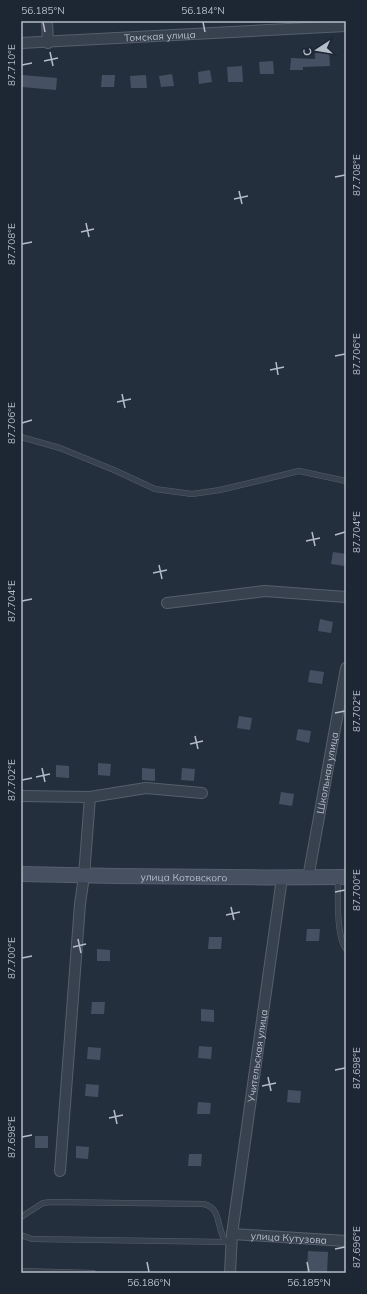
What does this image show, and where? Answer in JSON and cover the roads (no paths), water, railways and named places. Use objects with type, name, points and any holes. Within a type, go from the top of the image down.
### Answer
[{"type":"main road","name":"улица Котовского","points":[[21,874],[282,878],[342,877]]},
{"type":"street","points":[[47,21],[48,43]]},
{"type":"street","name":"Томская улица","points":[[21,44],[346,26]]},
{"type":"street","points":[[166,602],[265,591],[346,597]]},
{"type":"street","name":"Школьная улица","points":[[308,878],[346,668]]},
{"type":"street","points":[[21,796],[90,797],[146,788],[202,793]]},
{"type":"street","points":[[60,1171],[80,904],[84,876],[90,797]]},
{"type":"street","name":"Учительская улица","points":[[230,1273],[230,1239],[282,878]]},
{"type":"street","name":"улица Кутузова","points":[[230,1239],[346,1241]]},
{"type":"lane","points":[[21,438],[60,448],[155,489],[192,494],[220,490],[299,471],[346,481]]},
{"type":"lane","points":[[342,877],[339,920],[342,944],[346,949]]},
{"type":"lane","points":[[21,1217],[43,1204],[51,1202],[203,1204],[209,1205],[213,1208],[222,1235],[230,1239]]},
{"type":"lane","points":[[21,1235],[32,1239],[230,1239]]},
{"type":"lane","points":[[21,1271],[93,1273]]}]
